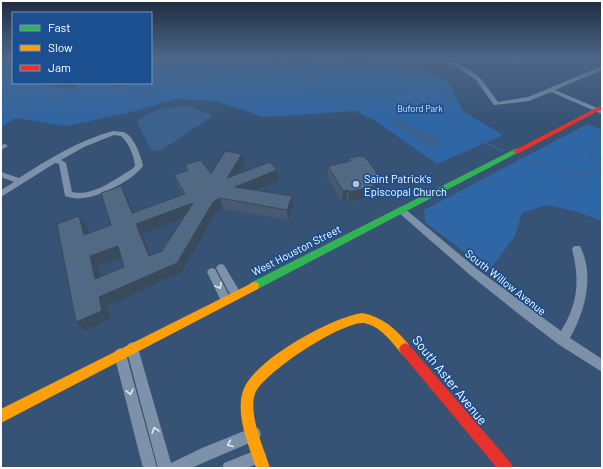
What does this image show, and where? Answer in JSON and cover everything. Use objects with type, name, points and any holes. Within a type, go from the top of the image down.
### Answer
[{"type":"main road","name":"West Houston Street","points":[[1,416],[510,154],[601,109]]},
{"type":"main road","name":"South Aster Avenue","points":[[254,434],[248,412],[249,391],[260,375],[277,362],[347,320],[366,318],[379,322],[392,331],[454,408],[506,468]]},
{"type":"main road","points":[[254,434],[261,462]]},
{"type":"street","points":[[478,79],[496,104],[529,99],[577,79]]},
{"type":"street","points":[[553,89],[601,109]]},
{"type":"street","points":[[1,194],[19,181],[91,140],[116,133],[123,133],[127,136],[139,161],[139,166],[135,171],[101,190],[81,197],[68,194],[62,163],[56,160]]},
{"type":"street","points":[[1,174],[19,181]]},
{"type":"street","name":"South Willow Avenue","points":[[401,210],[485,283],[562,340],[602,366]]},
{"type":"street","points":[[562,340],[574,320],[582,297],[583,278],[577,249]]},
{"type":"street","points":[[226,300],[216,270],[236,295]]},
{"type":"street","points":[[126,351],[150,468]]},
{"type":"street","points":[[126,351],[165,468]]},
{"type":"street","points":[[176,468],[196,463],[254,434]]},
{"type":"street","points":[[229,468],[261,462]]},
{"type":"green space","name":"Buford Park","points":[[1,79],[12,79],[12,84],[41,84],[76,89],[77,84],[115,84],[112,88],[127,84],[152,84],[152,79],[446,79],[464,112],[503,135],[437,164],[377,122],[356,111],[264,117],[216,101],[176,99],[131,112],[67,126],[16,118],[1,127]]},
{"type":"green space","points":[[587,124],[602,130],[602,221],[574,211],[546,205],[522,213],[515,236],[489,271],[425,222],[424,210]]},
{"type":"shaded area","points":[[187,105],[213,116],[165,148],[157,151],[151,150],[137,122],[154,111]]},
{"type":"shaded area","points":[[387,119],[397,119],[441,141],[435,146],[427,146]]},
{"type":"building","points":[[225,151],[242,154],[227,178],[270,162],[277,170],[235,187],[292,196],[287,210],[220,198],[213,202],[177,263],[99,297],[102,311],[76,322],[57,224],[79,216],[84,235],[111,225],[101,193],[121,186],[132,213],[185,194],[174,175],[188,170],[185,165],[201,160],[211,174]],"holes":[[[193,203],[162,251],[149,256],[136,224]],[[118,246],[124,267],[95,279],[90,256]]]},
{"type":"building","points":[[361,156],[365,157],[381,178],[375,179],[378,182],[373,183],[375,186],[349,192],[348,190],[343,191],[328,166],[351,161],[349,158]]},
{"type":"waterway","points":[[1,115],[19,113],[58,98],[63,98],[68,102],[67,110],[61,118],[74,117],[85,119],[132,110],[132,106],[127,101],[134,94],[160,88],[181,79]]},
{"type":"waterway","points":[[311,79],[307,83],[309,88],[316,90],[357,90],[381,93],[393,92],[405,87],[405,83],[400,79]]},
{"type":"waterway","points":[[433,79],[445,91],[449,98],[447,102],[444,102],[446,108],[458,123]]},
{"type":"waterway","points":[[457,122],[468,135],[503,151]]},
{"type":"waterway","points":[[518,158],[532,161],[569,175],[582,174],[598,166],[599,164],[587,154],[589,152],[602,154]]},
{"type":"traffic: fast","points":[[254,286],[517,151]]},
{"type":"traffic: slow","points":[[1,416],[254,286]]},
{"type":"traffic: slow","points":[[263,468],[251,430],[247,409],[247,399],[249,391],[255,382],[267,370],[282,358],[319,335],[351,320],[362,318],[369,319],[381,325],[391,333],[405,349]]},
{"type":"traffic: jam","points":[[517,151],[602,107]]},
{"type":"traffic: jam","points":[[405,349],[506,468]]},
{"type":"place","name":"Saint Patrick's Episcopal Church","points":[[356,184]]}]
